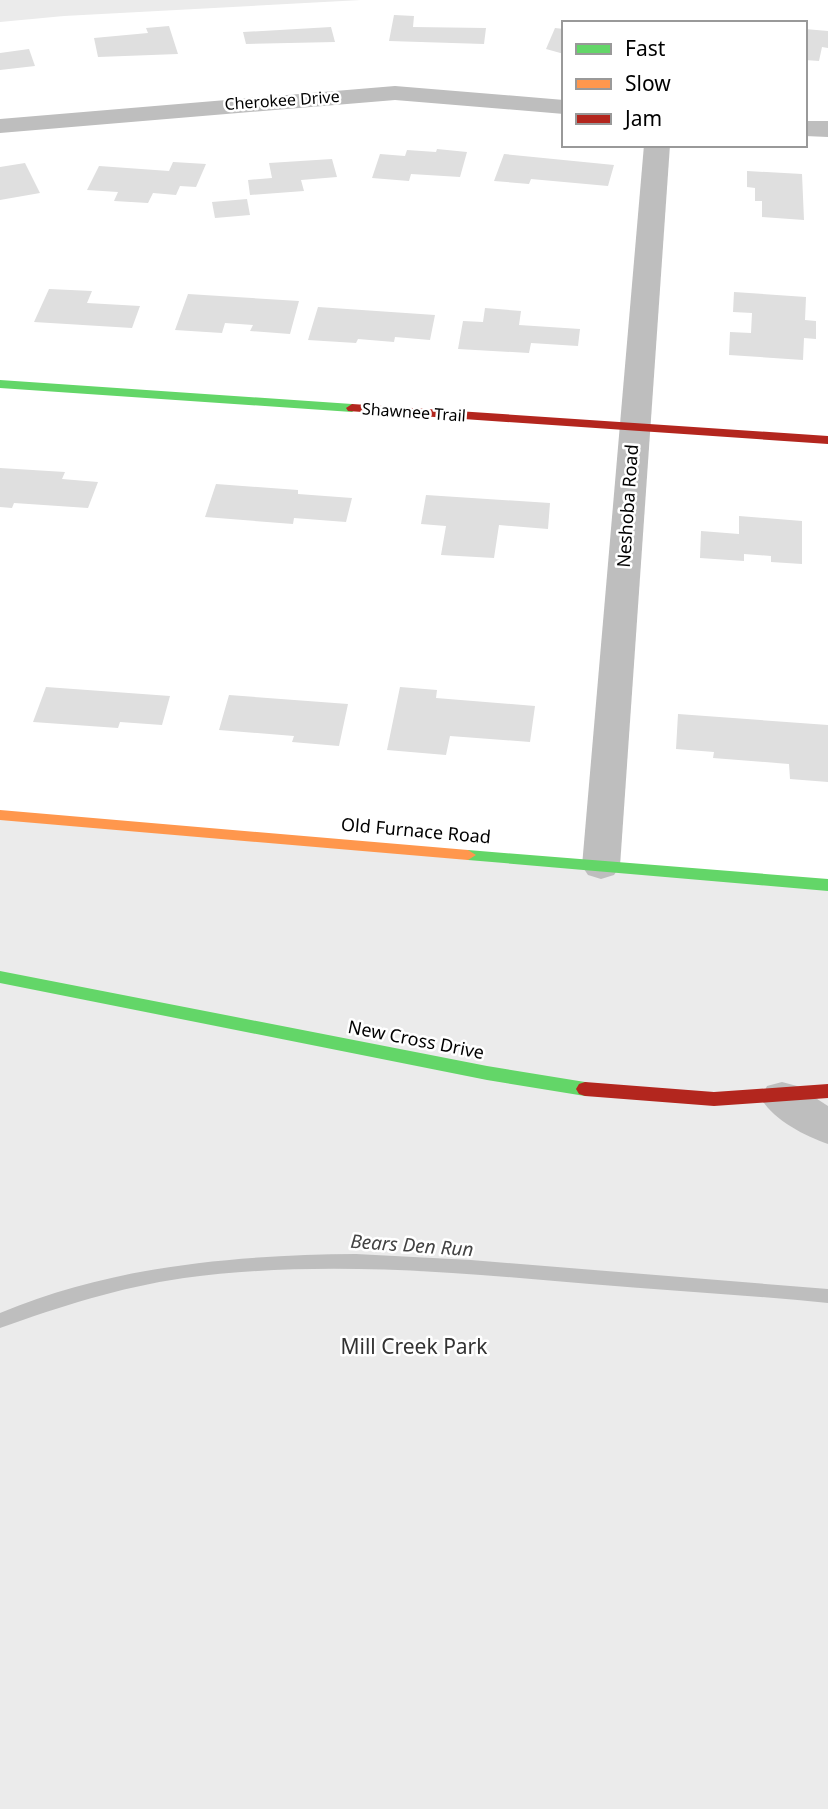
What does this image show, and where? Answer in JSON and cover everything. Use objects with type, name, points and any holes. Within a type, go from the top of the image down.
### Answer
[{"type":"street","name":"Cherokee Drive","points":[[0,126],[394,93],[562,107]]},
{"type":"street","points":[[807,128],[828,129]]},
{"type":"street","name":"Neshoba Road","points":[[601,866],[657,147]]},
{"type":"street","name":"Shawnee Trail","points":[[0,384],[828,440]]},
{"type":"street","name":"Old Furnace Road","points":[[0,815],[828,886]]},
{"type":"street","name":"New Cross Drive","points":[[0,977],[492,1074],[611,1092],[704,1099],[782,1098],[828,1091]]},
{"type":"street","points":[[782,1098],[828,1127]]},
{"type":"green space","points":[[0,0],[361,0],[0,22]]},
{"type":"green space","name":"Mill Creek Park","points":[[0,815],[828,885],[828,1809],[0,1809]]},
{"type":"building","points":[[394,15],[414,16],[413,27],[486,28],[484,44],[389,41]]},
{"type":"building","points":[[169,26],[178,54],[98,57],[94,38],[148,33],[146,28]]},
{"type":"building","points":[[331,27],[335,42],[246,44],[243,32]]},
{"type":"building","points":[[555,28],[562,29],[562,53],[546,49]]},
{"type":"building","points":[[807,29],[828,31],[828,48],[822,47],[819,61],[807,60]]},
{"type":"building","points":[[29,49],[35,66],[0,70],[0,53]]},
{"type":"building","points":[[437,149],[467,152],[460,177],[411,174],[409,181],[372,178],[380,154],[405,156],[407,150],[436,152]]},
{"type":"building","points":[[504,154],[614,165],[608,186],[531,179],[529,184],[494,181]]},
{"type":"building","points":[[332,159],[337,177],[301,180],[304,191],[250,195],[248,180],[272,178],[269,163]]},
{"type":"building","points":[[173,162],[206,164],[196,187],[180,186],[176,195],[153,193],[148,203],[114,201],[118,192],[87,190],[99,166],[169,171]]},
{"type":"building","points":[[25,163],[40,193],[0,200],[0,167]]},
{"type":"building","points":[[747,171],[802,174],[804,220],[762,217],[762,201],[755,201],[755,188],[747,187]]},
{"type":"building","points":[[247,199],[250,215],[215,218],[212,202]]},
{"type":"building","points":[[49,289],[92,291],[87,303],[140,306],[132,328],[34,322]]},
{"type":"building","points":[[734,292],[806,297],[805,320],[816,321],[816,339],[804,338],[803,360],[729,355],[730,332],[751,333],[752,313],[733,312]]},
{"type":"building","points":[[188,294],[299,301],[290,334],[250,331],[253,325],[225,323],[222,333],[175,330]]},
{"type":"building","points":[[318,307],[435,315],[430,340],[395,337],[394,342],[358,339],[356,343],[308,340]]},
{"type":"building","points":[[485,308],[521,311],[519,325],[580,329],[578,346],[531,343],[529,353],[458,349],[463,321],[483,322]]},
{"type":"building","points":[[0,468],[65,472],[62,479],[98,482],[88,508],[14,503],[12,508],[0,507]]},
{"type":"building","points":[[216,484],[298,490],[298,494],[352,498],[346,522],[294,518],[293,524],[205,517]]},
{"type":"building","points":[[426,495],[550,503],[548,529],[499,525],[494,558],[441,555],[446,526],[421,524]]},
{"type":"building","points":[[739,516],[802,521],[802,564],[771,562],[771,556],[744,554],[744,561],[700,558],[701,531],[739,534]]},
{"type":"building","points":[[46,687],[170,696],[162,725],[120,722],[118,728],[33,722]]},
{"type":"building","points":[[400,687],[437,690],[436,698],[535,706],[530,742],[450,736],[446,755],[387,750]]},
{"type":"building","points":[[229,695],[348,704],[339,746],[292,742],[294,736],[219,730]]},
{"type":"building","points":[[678,714],[828,725],[828,782],[790,779],[789,764],[713,758],[714,752],[676,749]]},
{"type":"waterway","name":"Bears Den Run","points":[[0,1321],[60,1299],[121,1283],[181,1272],[298,1262],[413,1263],[828,1296]]},
{"type":"traffic: fast","points":[[0,384],[352,408]]},
{"type":"traffic: fast","points":[[468,855],[828,885]]},
{"type":"traffic: fast","points":[[0,977],[487,1073],[585,1089]]},
{"type":"traffic: slow","points":[[0,815],[468,855]]},
{"type":"traffic: jam","points":[[352,408],[828,440]]},
{"type":"traffic: jam","points":[[585,1089],[714,1099],[828,1091]]}]
